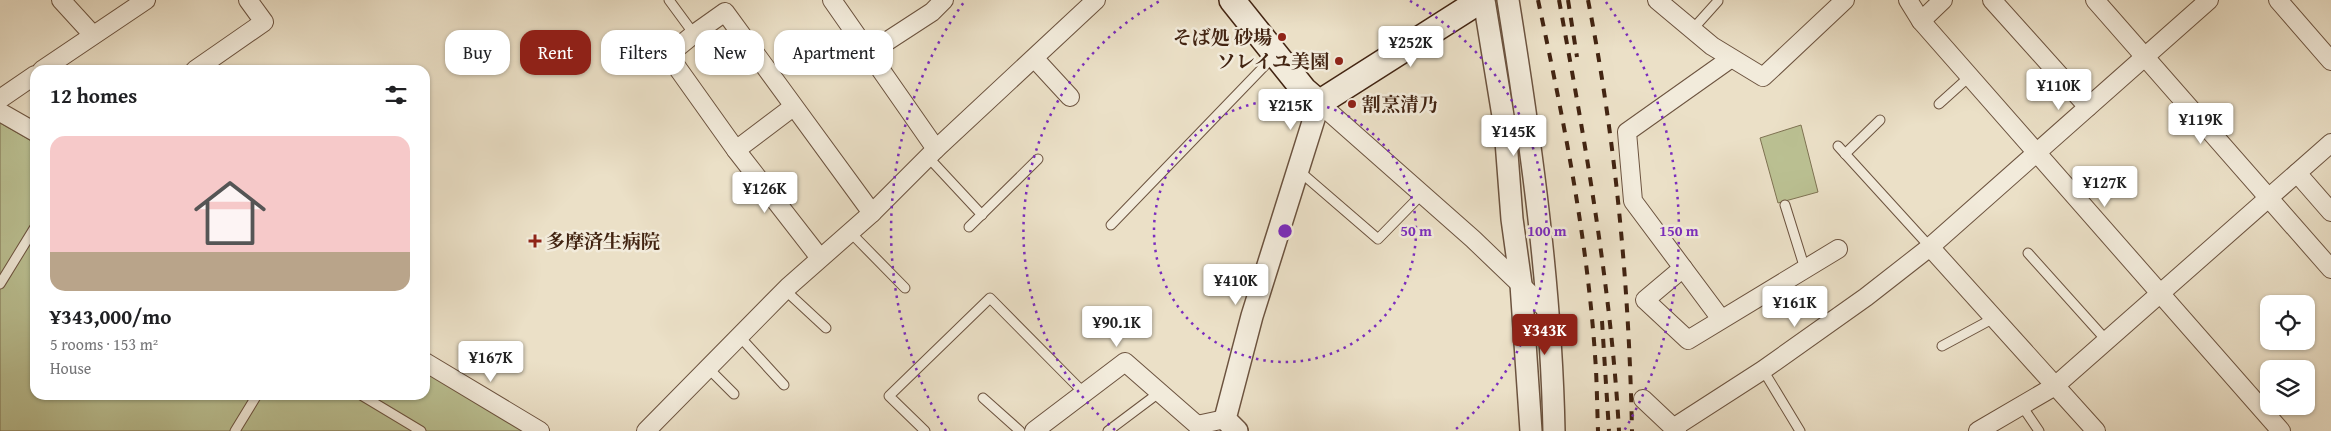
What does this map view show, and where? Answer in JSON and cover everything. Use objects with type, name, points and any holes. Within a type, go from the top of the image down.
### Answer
[{"type":"main road","points":[[1232,0],[1304,90],[1319,103],[1483,0]]},
{"type":"street","points":[[61,0],[94,35]]},
{"type":"street","points":[[49,65],[146,0]]},
{"type":"street","points":[[202,65],[264,22],[248,0]]},
{"type":"street","points":[[832,0],[853,30]]},
{"type":"street","points":[[893,37],[932,12],[944,0]]},
{"type":"street","points":[[646,431],[785,290],[872,213],[932,153],[1035,59],[1096,0]]},
{"type":"street","points":[[1483,0],[1504,128],[1512,219],[1521,284],[1531,431]]},
{"type":"street","points":[[1508,0],[1535,181],[1548,311],[1554,431]]},
{"type":"street","points":[[1656,0],[1730,59],[1763,77],[1845,0]]},
{"type":"street","points":[[1908,0],[1920,21],[2281,431]]},
{"type":"street","points":[[1920,21],[1943,0]]},
{"type":"street","points":[[1992,0],[2088,107]]},
{"type":"street","points":[[2095,0],[2331,270]]},
{"type":"street","points":[[1643,399],[1675,429],[1763,370],[1866,297],[1930,247],[2209,0]]},
{"type":"street","points":[[2278,0],[2331,61]]},
{"type":"street","points":[[820,258],[736,150],[662,61],[694,34],[725,12],[872,213]]},
{"type":"street","points":[[1035,59],[1070,97]]},
{"type":"street","points":[[1721,319],[1633,200],[1628,132],[1730,59]]},
{"type":"street","points":[[883,75],[932,153]]},
{"type":"street","points":[[0,99],[30,78]]},
{"type":"street","points":[[1034,431],[1125,362],[1200,428],[1231,425],[1252,316],[1319,103],[1422,194],[1548,311]]},
{"type":"street","points":[[736,150],[793,107]]},
{"type":"street","points":[[0,112],[30,129]]},
{"type":"street","points":[[1978,431],[2055,386],[2331,143]]},
{"type":"street","points":[[2297,173],[2331,212]]},
{"type":"street","points":[[1930,247],[2096,431]]},
{"type":"street","points":[[1683,268],[1645,300],[1688,340],[1838,249]]},
{"type":"street","points":[[430,365],[540,431]]},
{"type":"lane","points":[[669,0],[694,34]]},
{"type":"lane","points":[[1692,30],[1718,1]]},
{"type":"lane","points":[[1111,224],[1275,55]]},
{"type":"lane","points":[[1939,104],[1969,77]]},
{"type":"lane","points":[[1845,154],[1880,120]]},
{"type":"lane","points":[[1838,146],[1930,247]]},
{"type":"lane","points":[[932,153],[982,215]]},
{"type":"lane","points":[[969,227],[1038,159]]},
{"type":"lane","points":[[1298,170],[1378,239],[1422,194]]},
{"type":"lane","points":[[1785,205],[1805,269]]},
{"type":"lane","points":[[850,232],[905,288]]},
{"type":"lane","points":[[0,284],[30,235]]},
{"type":"lane","points":[[2028,253],[2107,341]]},
{"type":"lane","points":[[785,290],[826,328]]},
{"type":"lane","points":[[925,431],[889,396],[990,298],[1084,393]]},
{"type":"lane","points":[[1942,346],[1994,318]]},
{"type":"lane","points":[[740,337],[784,384]]},
{"type":"lane","points":[[709,369],[734,394]]},
{"type":"lane","points":[[1763,370],[1800,431]]},
{"type":"lane","points":[[1108,431],[1160,392]]},
{"type":"lane","points":[[984,398],[1020,431]]},
{"type":"lane","points":[[235,431],[255,400]]},
{"type":"lane","points":[[369,400],[421,431]]},
{"type":"lane","points":[[2022,406],[2040,431]]},
{"type":"green space","points":[[0,123],[30,140],[30,400],[430,400],[430,372],[528,431],[0,431]]},
{"type":"green space","points":[[1801,125],[1818,192],[1778,203],[1760,138]]},
{"type":"railway","points":[[1538,0],[1565,132],[1580,221],[1596,364],[1598,431]]},
{"type":"railway","points":[[1559,0],[1596,215],[1610,323],[1619,431]]},
{"type":"railway","points":[[1568,0],[1577,57]]},
{"type":"railway","points":[[1588,0],[1606,107],[1619,214],[1628,322],[1632,431]]},
{"type":"railway","points":[[1602,321],[1609,431]]},
{"type":"place","name":"そば処 砂場","points":[[1282,37]]},
{"type":"place","name":"ソレイユ美園","points":[[1339,61]]},
{"type":"place","name":"割烹清乃","points":[[1352,104]]},
{"type":"place","name":"多摩済生病院","points":[[535,241]]}]
